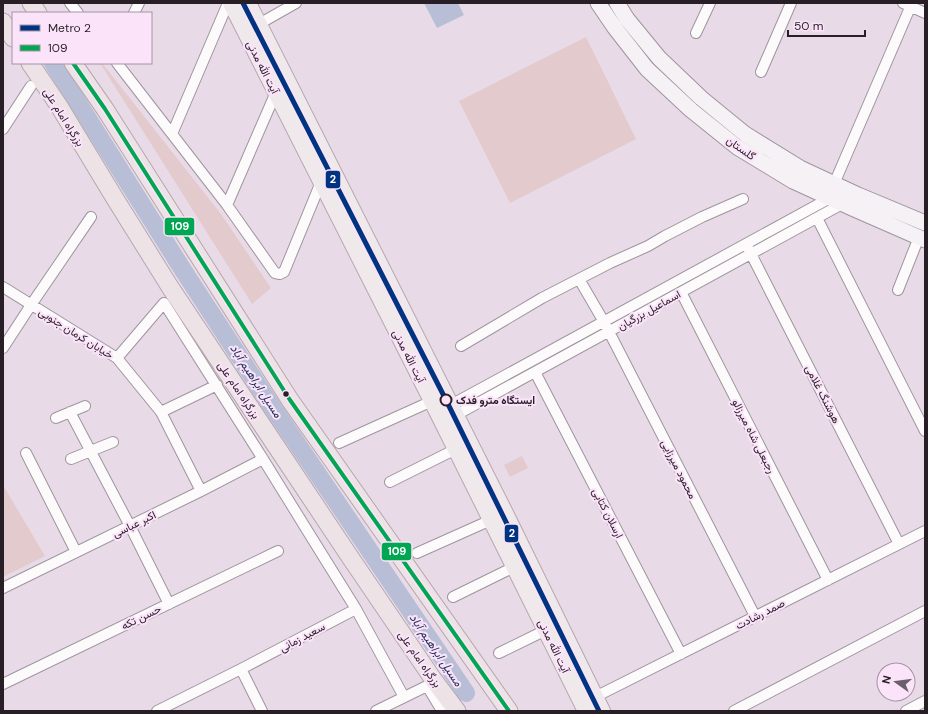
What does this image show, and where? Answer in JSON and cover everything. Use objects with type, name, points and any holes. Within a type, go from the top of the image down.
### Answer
[{"type":"highway","points":[[31,3],[37,12]]},
{"type":"highway","points":[[3,22],[12,36]]},
{"type":"highway","name":"بزرگراه امام علی","points":[[31,64],[59,106],[170,287],[350,557],[433,679],[457,711]]},
{"type":"highway","points":[[74,64],[105,109],[290,400],[509,711]]},
{"type":"main road","name":"آیت الله مدنی","points":[[230,3],[321,182],[444,411],[598,704]]},
{"type":"main road","points":[[248,3],[444,411]]},
{"type":"main road","name":"گلستان","points":[[598,3],[615,28],[648,69],[691,110],[737,147],[792,181],[922,238]]},
{"type":"main road","name":"گلستان","points":[[617,3],[627,19],[658,58],[700,98],[746,134],[800,168],[925,223]]},
{"type":"main road","points":[[834,184],[836,201]]},
{"type":"main road","name":"آیت الله مدنی","points":[[444,411],[456,449],[498,516],[514,567],[586,711]]},
{"type":"street","points":[[70,3],[77,12]]},
{"type":"street","points":[[134,12],[139,3]]},
{"type":"street","points":[[172,134],[230,3]]},
{"type":"street","points":[[259,24],[296,3]]},
{"type":"street","points":[[696,33],[710,3]]},
{"type":"street","points":[[761,72],[792,3]]},
{"type":"street","points":[[834,184],[908,4],[925,13]]},
{"type":"street","points":[[118,64],[227,205],[275,273],[280,274],[284,272],[321,182]]},
{"type":"street","points":[[3,129],[31,86]]},
{"type":"street","points":[[227,205],[276,92]]},
{"type":"street","points":[[461,346],[542,298],[578,279],[648,246],[702,217],[743,199]]},
{"type":"street","name":"اسماعیل بزرگیان","points":[[444,411],[535,372],[818,218],[836,201]]},
{"type":"street","name":"اسماعیل بزرگیان","points":[[444,411],[747,244],[836,201]]},
{"type":"street","points":[[3,348],[91,217]]},
{"type":"street","points":[[818,218],[925,431]]},
{"type":"street","points":[[898,290],[922,238]]},
{"type":"street","name":"هوشنگ غلامی","points":[[747,244],[899,544]]},
{"type":"street","name":"محمود میرزایی","points":[[578,279],[604,322],[755,616]]},
{"type":"street","name":"خیابان کرمان جنوبی","points":[[3,288],[117,358],[160,412],[201,491]]},
{"type":"street","name":"رجبعلی شاه میرزالو","points":[[681,292],[828,580]]},
{"type":"street","points":[[117,358],[164,303],[264,459],[356,609],[404,697]]},
{"type":"street","name":"ارسلان کتابی","points":[[535,372],[682,654]]},
{"type":"street","points":[[160,412],[217,385]]},
{"type":"street","points":[[56,418],[85,406]]},
{"type":"street","points":[[339,444],[444,411]]},
{"type":"street","points":[[70,412],[169,604]]},
{"type":"street","points":[[71,459],[113,442]]},
{"type":"street","points":[[390,482],[456,449]]},
{"type":"street","points":[[26,453],[76,552]]},
{"type":"street","name":"اکبر عباسی","points":[[3,588],[264,459]]},
{"type":"street","points":[[418,553],[498,516]]},
{"type":"street","name":"صمد رشادت","points":[[598,704],[682,654],[925,531]]},
{"type":"street","name":"حسن تکه","points":[[3,684],[278,551]]},
{"type":"street","points":[[453,597],[514,567]]},
{"type":"street","name":"سعید زمانی","points":[[157,711],[356,609]]},
{"type":"street","points":[[734,711],[925,611]]},
{"type":"street","points":[[499,653],[546,630]]},
{"type":"street","points":[[241,669],[262,711]]},
{"type":"street","points":[[376,711],[427,686],[442,711]]},
{"type":"street","points":[[906,711],[925,701]]},
{"type":"shaded area","points":[[586,37],[636,139],[510,203],[459,101]]},
{"type":"shaded area","points":[[101,64],[103,64],[221,214],[271,288],[252,304]]},
{"type":"shaded area","points":[[522,456],[528,468],[510,477],[504,465]]},
{"type":"shaded area","points":[[3,485],[45,556],[3,577]]},
{"type":"water","points":[[424,3],[458,3],[464,15],[437,28]]},
{"type":"waterway","name":"مسیل ابراهیم آباد","points":[[54,64],[183,270],[269,402],[466,693]]},
{"type":"metro line","name":"2","points":[[243,3],[446,400],[599,711]]},
{"type":"transit line","name":"109","points":[[74,64],[105,109],[290,400],[509,711]]},
{"type":"place","name":"ایستگاه مترو فدک","points":[[446,400]]}]
